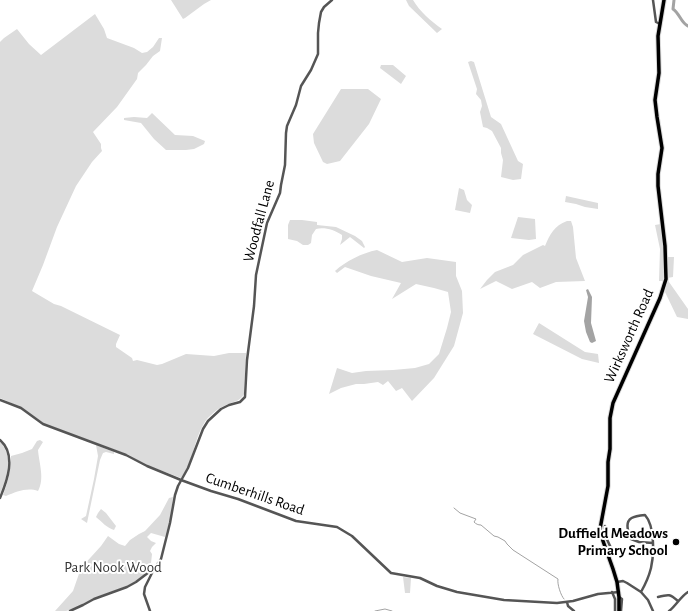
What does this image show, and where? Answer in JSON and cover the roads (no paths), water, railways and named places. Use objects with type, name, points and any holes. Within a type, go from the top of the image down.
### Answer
[{"type":"main road","name":"Wirksworth Road","points":[[620,611],[617,582],[600,529],[608,486],[610,414],[613,403],[660,298],[666,279],[665,246],[658,186],[658,174],[662,148],[655,100],[659,73],[658,36],[664,0]]},
{"type":"street","name":"Woodfall Lane","points":[[150,611],[144,591],[154,569],[161,559],[171,518],[174,495],[188,468],[203,429],[214,414],[223,407],[240,402],[245,396],[247,360],[254,306],[256,275],[267,223],[281,189],[285,165],[287,126],[300,90],[318,54],[318,33],[321,12],[332,0]]},
{"type":"street","points":[[653,0],[656,22],[660,24]]},
{"type":"street","name":"Cumberhills Road","points":[[0,400],[22,408],[47,425],[126,454],[147,466],[181,480],[244,501],[296,521],[337,527],[352,536],[392,573],[420,578],[437,586],[456,592],[504,600],[566,602],[598,594],[619,592]]},
{"type":"street","points":[[0,440],[7,448],[9,463],[6,481],[0,498]]},
{"type":"street","points":[[641,592],[651,568],[653,543],[647,516],[630,518],[626,524],[630,537],[633,541],[653,543]]},
{"type":"street","points":[[605,526],[604,529],[608,544],[612,550],[608,554]]},
{"type":"street","points":[[70,611],[83,606],[94,599],[127,587],[154,569]]},
{"type":"street","points":[[617,582],[623,581],[641,592],[648,600],[653,611]]},
{"type":"street","points":[[612,592],[615,599],[615,611]]},
{"type":"street","points":[[669,611],[684,594],[688,592]]},
{"type":"street","points":[[658,598],[668,595],[673,597],[678,602]]},
{"type":"street","points":[[566,602],[574,611]]},
{"type":"street","points":[[672,608],[676,611]]},
{"type":"waterway","points":[[674,0],[673,9],[688,26]]},
{"type":"waterway","points":[[454,508],[460,513],[476,519],[474,522],[478,525],[481,525],[494,536],[505,541],[513,550],[558,579],[558,584],[564,599]]},
{"type":"waterway","points":[[375,611],[385,609],[392,611]]},
{"type":"place","name":"Duffield Meadows Primary School","points":[[676,542]]},
{"type":"park label","name":"Park Nook Wood","points":[[113,567]]}]
